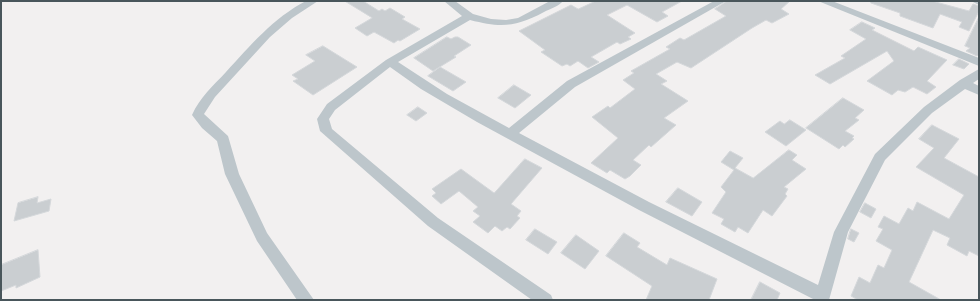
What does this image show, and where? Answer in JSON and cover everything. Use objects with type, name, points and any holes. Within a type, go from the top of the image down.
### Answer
[{"type":"street","points":[[306,300],[262,237],[232,174],[223,139],[206,125],[198,115],[203,101],[227,78],[269,31],[297,9],[313,1]]},
{"type":"street","points":[[449,1],[469,16],[490,22],[506,23],[521,20],[558,1]]},
{"type":"street","points":[[510,134],[571,84],[721,1]]},
{"type":"street","points":[[823,1],[979,62]]},
{"type":"street","points":[[469,16],[390,62],[331,108],[323,118],[326,131],[433,222],[545,300]]},
{"type":"street","points":[[390,62],[406,74],[510,134],[633,201],[822,298],[841,232],[880,158],[928,110],[979,73]]},
{"type":"street","points":[[964,83],[979,91]]},
{"type":"building","points":[[345,1],[363,1],[379,11],[382,9],[385,11],[390,8],[405,17],[402,19],[420,29],[394,43],[374,32],[367,36],[355,28],[372,18]]},
{"type":"building","points":[[596,1],[682,1],[662,12],[668,16],[657,22],[627,5],[607,15],[635,33],[628,37],[631,39],[620,44],[617,42],[591,57],[599,62],[588,68],[578,61],[570,66],[567,64],[562,66],[541,52],[545,50],[519,31],[571,5],[578,9]]},
{"type":"building","points":[[727,1],[790,1],[781,9],[789,14],[772,23],[766,20],[691,68],[677,62],[656,74],[667,81],[661,84],[688,101],[664,118],[676,125],[651,147],[649,145],[633,160],[641,165],[630,176],[625,179],[610,170],[607,173],[591,163],[618,138],[592,117],[608,106],[610,108],[635,89],[623,80],[634,73],[631,71],[670,49],[666,47],[680,38],[684,40],[726,16],[715,9]]},
{"type":"building","points":[[871,1],[932,1],[969,11],[973,4],[979,6],[979,11],[969,31],[959,27],[962,22],[940,14],[933,28],[900,16],[900,13],[871,3]]},
{"type":"building","points":[[979,17],[979,54],[977,56],[966,51],[970,48],[965,46]]},
{"type":"building","points":[[862,22],[875,28],[872,30],[914,51],[918,47],[947,60],[927,81],[936,87],[927,94],[913,87],[905,92],[898,90],[892,95],[867,81],[894,61],[887,51],[830,84],[815,75],[845,58],[841,56],[866,39],[850,30]]},
{"type":"building","points":[[447,37],[451,39],[458,37],[471,45],[454,56],[456,57],[433,71],[414,58]]},
{"type":"building","points":[[323,46],[357,67],[313,95],[293,81],[298,79],[292,75],[315,61],[306,55]]},
{"type":"building","points":[[959,59],[969,64],[964,69],[953,65]]},
{"type":"building","points":[[440,67],[466,82],[453,91],[428,76]]},
{"type":"building","points":[[514,85],[531,95],[515,108],[498,98]]},
{"type":"building","points":[[843,98],[864,110],[855,118],[859,120],[845,131],[854,136],[852,138],[854,139],[845,147],[843,145],[839,149],[806,128]]},
{"type":"building","points":[[418,107],[427,113],[416,121],[407,115]]},
{"type":"building","points":[[790,120],[806,130],[786,146],[765,132],[780,121],[784,124]]},
{"type":"building","points":[[932,125],[959,139],[944,158],[979,177],[979,256],[969,251],[967,256],[947,245],[950,238],[933,230],[909,282],[941,300],[858,300],[851,296],[859,277],[870,283],[878,265],[884,268],[892,250],[876,241],[883,229],[878,227],[884,216],[899,224],[908,208],[913,211],[917,202],[949,219],[964,195],[916,167],[934,148],[919,139]]},
{"type":"building","points":[[789,150],[797,155],[792,160],[806,169],[784,187],[788,189],[785,194],[787,196],[772,216],[763,210],[748,233],[738,227],[735,232],[721,224],[724,219],[712,213],[726,192],[721,187],[734,170],[721,162],[730,151],[743,158],[735,168],[753,178]]},
{"type":"building","points":[[525,159],[542,168],[511,204],[521,211],[517,216],[520,218],[510,229],[507,227],[502,231],[495,226],[488,233],[473,222],[480,216],[473,211],[478,207],[459,191],[441,204],[432,196],[436,193],[432,189],[461,169],[494,193]]},
{"type":"building","points":[[678,188],[702,202],[692,216],[666,202]]},
{"type":"building","points":[[38,197],[37,203],[51,199],[49,211],[14,221],[18,203]]},
{"type":"building","points":[[865,203],[876,209],[871,218],[860,212]]},
{"type":"building","points":[[535,229],[557,242],[548,254],[526,240]]},
{"type":"building","points":[[851,229],[859,233],[854,242],[848,239]]},
{"type":"building","points":[[624,233],[640,243],[637,247],[667,265],[670,258],[717,279],[709,300],[646,300],[652,286],[606,256]]},
{"type":"building","points":[[576,235],[599,251],[585,269],[561,253]]},
{"type":"building","points":[[38,250],[40,277],[16,288],[16,285],[1,291],[1,265]]},
{"type":"building","points":[[760,282],[780,293],[777,300],[751,300]]}]
